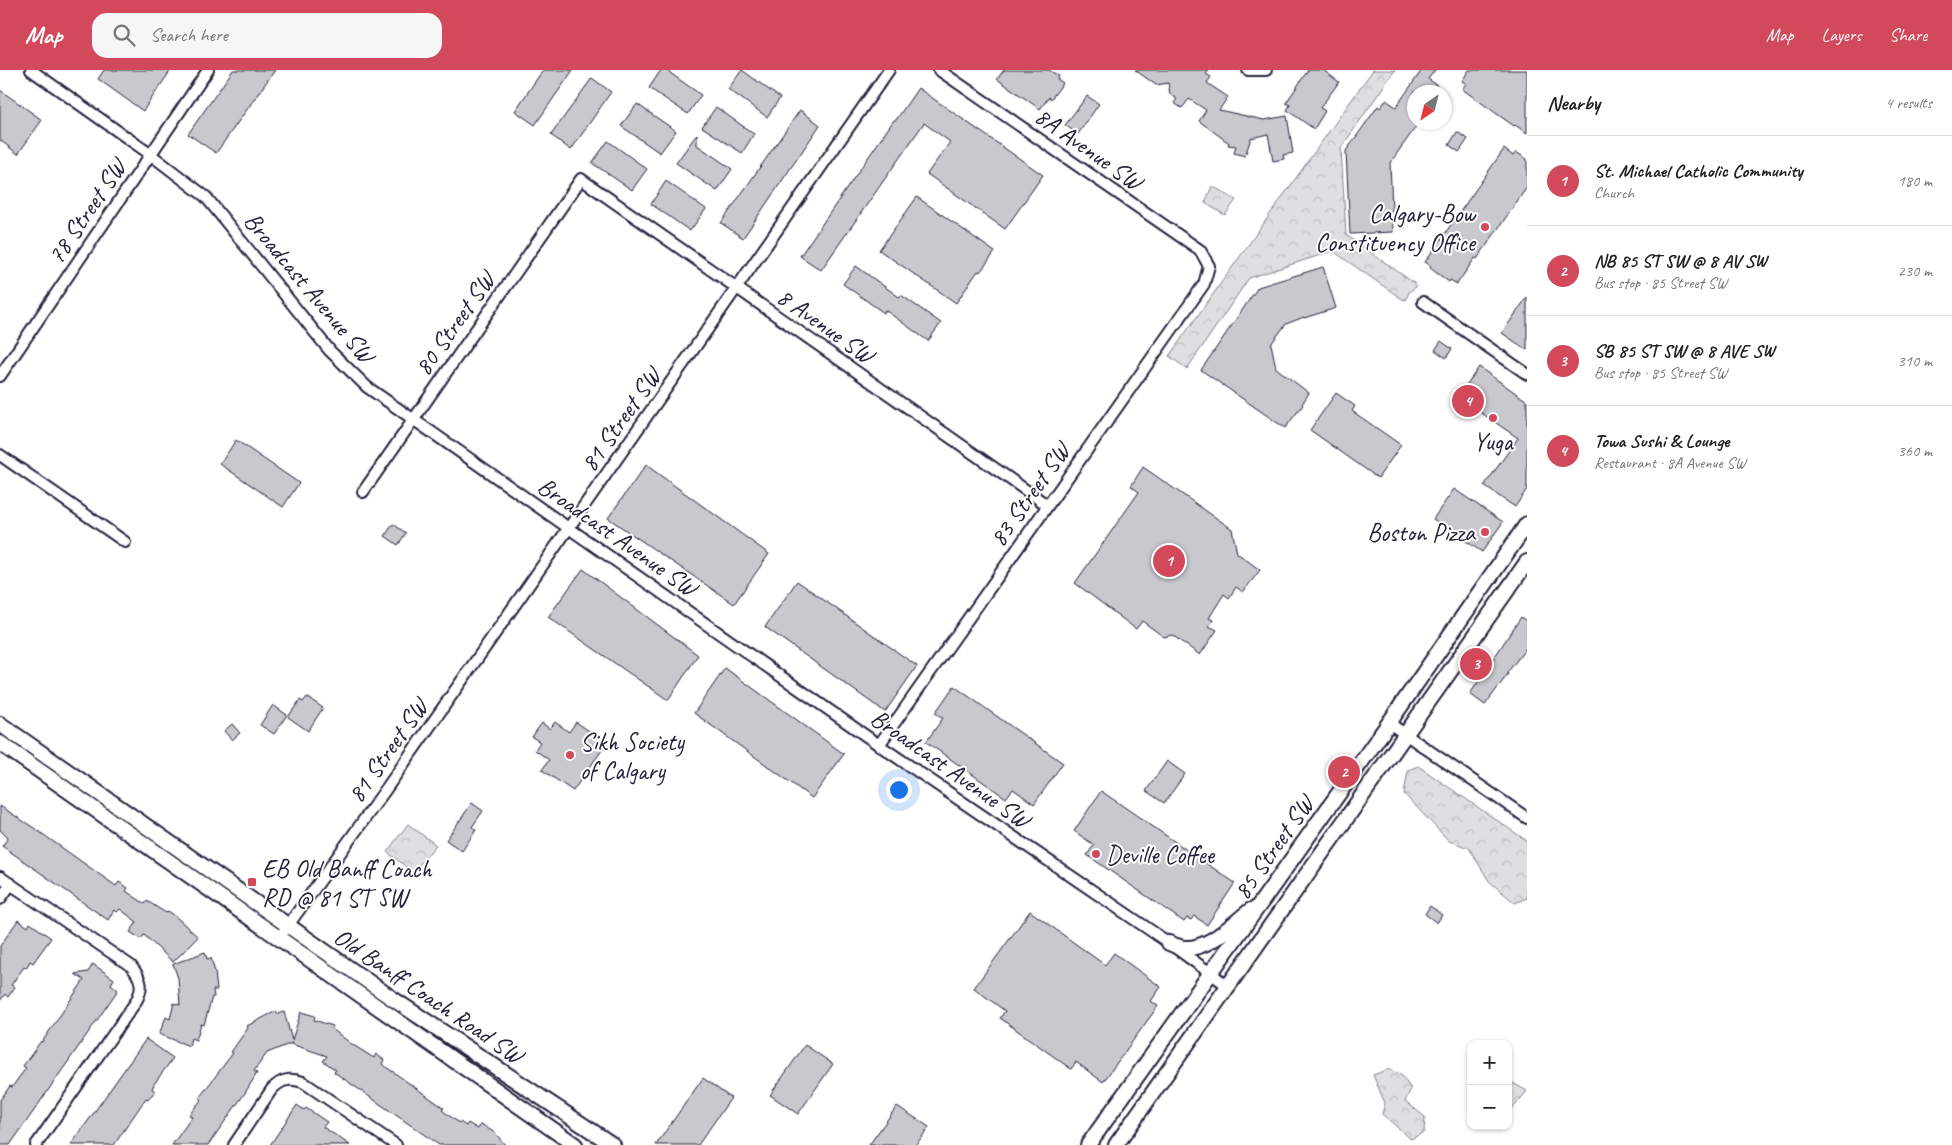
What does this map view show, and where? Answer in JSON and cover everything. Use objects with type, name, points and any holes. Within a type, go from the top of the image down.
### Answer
[{"type":"main road","name":"85 Street SW","points":[[1088,1145],[1389,723],[1527,524]]},
{"type":"main road","name":"85 Street SW","points":[[1116,1145],[1527,562]]},
{"type":"main road","name":"Old Banff Coach Road SW","points":[[0,724],[393,999],[613,1145]]},
{"type":"main road","name":"Old Banff Coach Road SW","points":[[0,743],[575,1145]]},
{"type":"main road","points":[[1169,943],[1183,948],[1196,947],[1208,942],[1262,902]]},
{"type":"street","name":"Broadcast Avenue SW","points":[[31,70],[150,154],[206,197],[330,351],[367,387],[879,745],[1169,943],[1228,986]]},
{"type":"street","name":"78 Street SW","points":[[0,376],[208,70]]},
{"type":"street","name":"81 Street SW","points":[[279,938],[386,789],[889,70]]},
{"type":"street","name":"8A Avenue SW","points":[[939,70],[1200,250],[1209,266]]},
{"type":"street","points":[[1248,70],[1266,70]]},
{"type":"street","name":"8 Avenue SW","points":[[581,179],[1047,505]]},
{"type":"street","name":"80 Street SW","points":[[363,492],[581,179]]},
{"type":"street","name":"83 Street SW","points":[[879,745],[1204,284],[1209,266]]},
{"type":"street","points":[[1423,302],[1527,374]]},
{"type":"street","points":[[0,455],[125,542]]},
{"type":"street","points":[[1389,723],[1527,818]]},
{"type":"street","points":[[0,876],[131,966],[139,974],[142,984],[140,994],[135,1002],[36,1145]]},
{"type":"street","points":[[0,899],[11,884]]},
{"type":"street","points":[[234,1145],[272,1089],[285,1079],[303,1082],[396,1145]]},
{"type":"green space","points":[[1373,70],[1395,70],[1341,148],[1346,235],[1414,283],[1416,287],[1409,292],[1406,300],[1402,299],[1333,251],[1249,278],[1187,369],[1169,356]]},
{"type":"green space","points":[[1212,186],[1236,200],[1225,215],[1205,203]]},
{"type":"green space","points":[[1418,766],[1527,841],[1527,898],[1515,903],[1489,881],[1469,848],[1449,841],[1404,794],[1408,770]]},
{"type":"green space","points":[[408,824],[436,845],[413,872],[387,852]]},
{"type":"green space","points":[[1389,1069],[1402,1076],[1411,1089],[1405,1101],[1425,1117],[1424,1132],[1411,1139],[1382,1114],[1385,1103],[1373,1075]]},
{"type":"green space","points":[[1512,1083],[1527,1091],[1512,1107]]},
{"type":"building","points":[[104,70],[171,70],[143,111],[98,79]]},
{"type":"building","points":[[233,70],[275,70],[216,153],[188,134]]},
{"type":"building","points":[[543,70],[573,70],[535,125],[515,111]]},
{"type":"building","points":[[661,70],[666,70],[701,95],[688,114],[649,88]]},
{"type":"building","points":[[742,70],[780,98],[767,117],[728,89]]},
{"type":"building","points":[[1004,70],[1049,70],[1059,76],[1057,79],[1063,83],[1051,99],[1049,97],[1040,109],[997,79]]},
{"type":"building","points":[[1135,70],[1209,70],[1206,74],[1211,77],[1207,83],[1228,97],[1219,110],[1264,120],[1287,116],[1293,153],[1283,155],[1284,159],[1273,161],[1268,134],[1251,138],[1245,156],[1234,153],[1236,146],[1228,145],[1229,143],[1199,121],[1206,110],[1189,99],[1182,108],[1174,103],[1177,99],[1170,94],[1168,83],[1156,85]]},
{"type":"building","points":[[1308,70],[1323,70],[1339,82],[1320,108],[1325,111],[1314,129],[1287,110],[1290,105],[1286,103]]},
{"type":"building","points":[[1422,70],[1435,70],[1428,79],[1437,85],[1411,85]]},
{"type":"building","points":[[1469,70],[1527,70],[1527,133],[1462,89],[1466,84],[1462,81]]},
{"type":"building","points":[[592,78],[611,92],[571,150],[551,135]]},
{"type":"building","points":[[918,88],[1043,175],[1005,229],[927,174],[950,142],[924,123],[821,270],[800,256]]},
{"type":"building","points":[[0,90],[42,120],[18,154],[0,140]]},
{"type":"building","points":[[1407,91],[1407,130],[1414,130],[1390,163],[1393,232],[1350,234],[1346,151],[1378,106],[1380,108],[1386,100],[1396,107]]},
{"type":"building","points":[[1087,96],[1099,104],[1078,134],[1065,125]]},
{"type":"building","points":[[637,104],[676,131],[660,153],[621,126]]},
{"type":"building","points":[[716,107],[754,134],[742,153],[702,127]]},
{"type":"building","points":[[800,110],[820,125],[743,238],[721,223]]},
{"type":"building","points":[[1457,132],[1468,139],[1459,152],[1449,145]]},
{"type":"building","points":[[697,134],[697,145],[732,169],[717,191],[676,163]]},
{"type":"building","points":[[608,141],[647,169],[632,190],[592,163]]},
{"type":"building","points":[[1504,149],[1513,156],[1516,152],[1527,159],[1527,187],[1477,259],[1475,258],[1457,284],[1450,280],[1449,282],[1425,262]]},
{"type":"building","points":[[666,181],[706,209],[690,231],[651,204]]},
{"type":"building","points":[[917,197],[995,252],[980,272],[978,271],[956,303],[879,250]]},
{"type":"building","points":[[856,266],[899,297],[901,295],[941,323],[928,341],[885,310],[884,313],[843,284]]},
{"type":"building","points":[[1323,267],[1336,308],[1286,324],[1271,344],[1276,368],[1309,393],[1303,405],[1285,428],[1201,370],[1258,287]]},
{"type":"building","points":[[1527,297],[1527,350],[1502,333]]},
{"type":"building","points":[[1441,341],[1452,349],[1446,358],[1435,350]]},
{"type":"building","points":[[1479,367],[1527,401],[1527,489],[1515,507],[1484,486],[1518,438],[1458,397]]},
{"type":"building","points":[[1336,393],[1355,406],[1352,411],[1401,445],[1378,478],[1310,430]]},
{"type":"building","points":[[236,440],[299,483],[283,507],[220,464]]},
{"type":"building","points":[[646,465],[769,554],[734,604],[608,518]]},
{"type":"building","points":[[1143,467],[1232,529],[1237,553],[1260,570],[1243,592],[1236,587],[1229,598],[1224,594],[1209,618],[1213,620],[1209,626],[1217,630],[1200,655],[1172,635],[1164,637],[1142,621],[1136,629],[1075,583],[1139,492],[1131,486]]},
{"type":"building","points":[[1454,489],[1503,522],[1482,552],[1433,519]]},
{"type":"building","points":[[393,524],[406,533],[398,545],[385,536]]},
{"type":"building","points":[[583,569],[698,655],[668,700],[548,617]]},
{"type":"building","points":[[797,581],[917,666],[885,712],[765,627]]},
{"type":"building","points":[[1521,617],[1527,622],[1527,647],[1485,705],[1470,694]]},
{"type":"building","points":[[725,668],[844,754],[812,798],[694,713]]},
{"type":"building","points":[[954,686],[1063,763],[1034,804],[1013,789],[1006,798],[926,742],[943,718],[935,713]]},
{"type":"building","points":[[307,697],[323,708],[308,731],[288,717],[300,700],[303,702]]},
{"type":"building","points":[[273,705],[287,715],[274,734],[260,725]]},
{"type":"building","name":"Sikh Society of Calgary","points":[[555,722],[569,732],[576,722],[607,743],[573,791],[542,770],[549,760],[535,750],[540,742],[532,737],[539,727],[542,723],[550,729]]},
{"type":"building","points":[[232,724],[240,733],[232,740],[224,731]]},
{"type":"building","points":[[1167,761],[1185,774],[1164,803],[1146,791]]},
{"type":"building","points":[[1101,791],[1235,883],[1207,925],[1194,916],[1191,920],[1187,918],[1184,922],[1087,855],[1094,845],[1074,831]]},
{"type":"building","points":[[472,803],[483,811],[472,827],[476,830],[462,851],[446,840]]},
{"type":"building","points":[[0,806],[116,886],[119,882],[128,888],[126,891],[145,904],[147,901],[166,913],[168,911],[198,937],[173,962],[144,935],[141,939],[130,932],[137,922],[120,909],[117,912],[114,910],[108,920],[2,846],[8,838],[0,830]]},
{"type":"building","points":[[1430,906],[1442,915],[1437,923],[1425,914]]},
{"type":"building","points":[[1030,911],[1105,965],[1114,953],[1161,987],[1151,1001],[1158,1006],[1103,1082],[1076,1062],[1071,1069],[1000,1018],[1005,1011],[974,988]]},
{"type":"building","points":[[18,920],[28,927],[30,923],[51,938],[33,963],[30,961],[26,968],[24,967],[11,985],[15,987],[8,997],[5,994],[0,1001],[0,946]]},
{"type":"building","points":[[205,952],[207,959],[211,958],[217,990],[213,990],[214,997],[212,997],[204,1025],[201,1024],[196,1040],[191,1038],[189,1046],[159,1034],[166,1017],[170,1019],[174,1003],[180,1005],[178,978],[173,964]]},
{"type":"building","points":[[93,964],[114,979],[111,984],[118,990],[10,1145],[0,1145],[0,1100],[26,1068],[23,1066],[42,1042],[84,980],[75,974],[88,972]]},
{"type":"building","points":[[276,1011],[277,1014],[284,1012],[292,1040],[301,1012],[315,1016],[314,1020],[333,1026],[332,1029],[353,1045],[374,1058],[376,1054],[384,1060],[382,1064],[444,1108],[442,1110],[459,1123],[466,1126],[468,1123],[478,1129],[481,1124],[495,1133],[505,1145],[439,1145],[334,1072],[336,1070],[323,1061],[327,1056],[292,1043],[267,1053],[254,1071],[257,1073],[245,1093],[208,1145],[172,1145],[192,1117],[189,1115],[201,1100],[199,1098],[233,1053],[231,1052],[248,1028],[247,1026]]},
{"type":"building","points":[[146,1039],[173,1058],[154,1084],[152,1089],[155,1091],[148,1100],[146,1098],[114,1145],[71,1145]]},
{"type":"building","points":[[805,1045],[833,1064],[798,1114],[770,1095]]},
{"type":"building","points":[[703,1078],[731,1098],[698,1145],[656,1145]]},
{"type":"building","points":[[297,1105],[304,1110],[306,1108],[327,1122],[323,1127],[350,1145],[270,1145]]},
{"type":"building","points":[[897,1106],[929,1127],[916,1145],[869,1145]]},
{"type":"place","name":"Calgary-Bow Constituency Office","points":[[1485,227]]},
{"type":"place","name":"Towa Sushi & Lounge","points":[[1468,401]]},
{"type":"place","name":"Yuga","points":[[1493,418]]},
{"type":"place","name":"Boston Pizza","points":[[1485,532]]},
{"type":"place","name":"St. Michael Catholic Community","points":[[1169,561]]},
{"type":"place","name":"SB 85 ST SW @ 8 AVE SW","points":[[1476,664]]},
{"type":"place","name":"Sikh Society of Calgary","points":[[570,755]]},
{"type":"place","name":"NB 85 ST SW @ 8 AV SW","points":[[1344,772]]},
{"type":"place","name":"Deville Coffee","points":[[1096,854]]},
{"type":"place","name":"EB Old Banff Coach RD @ 81 ST SW","points":[[252,882]]}]
